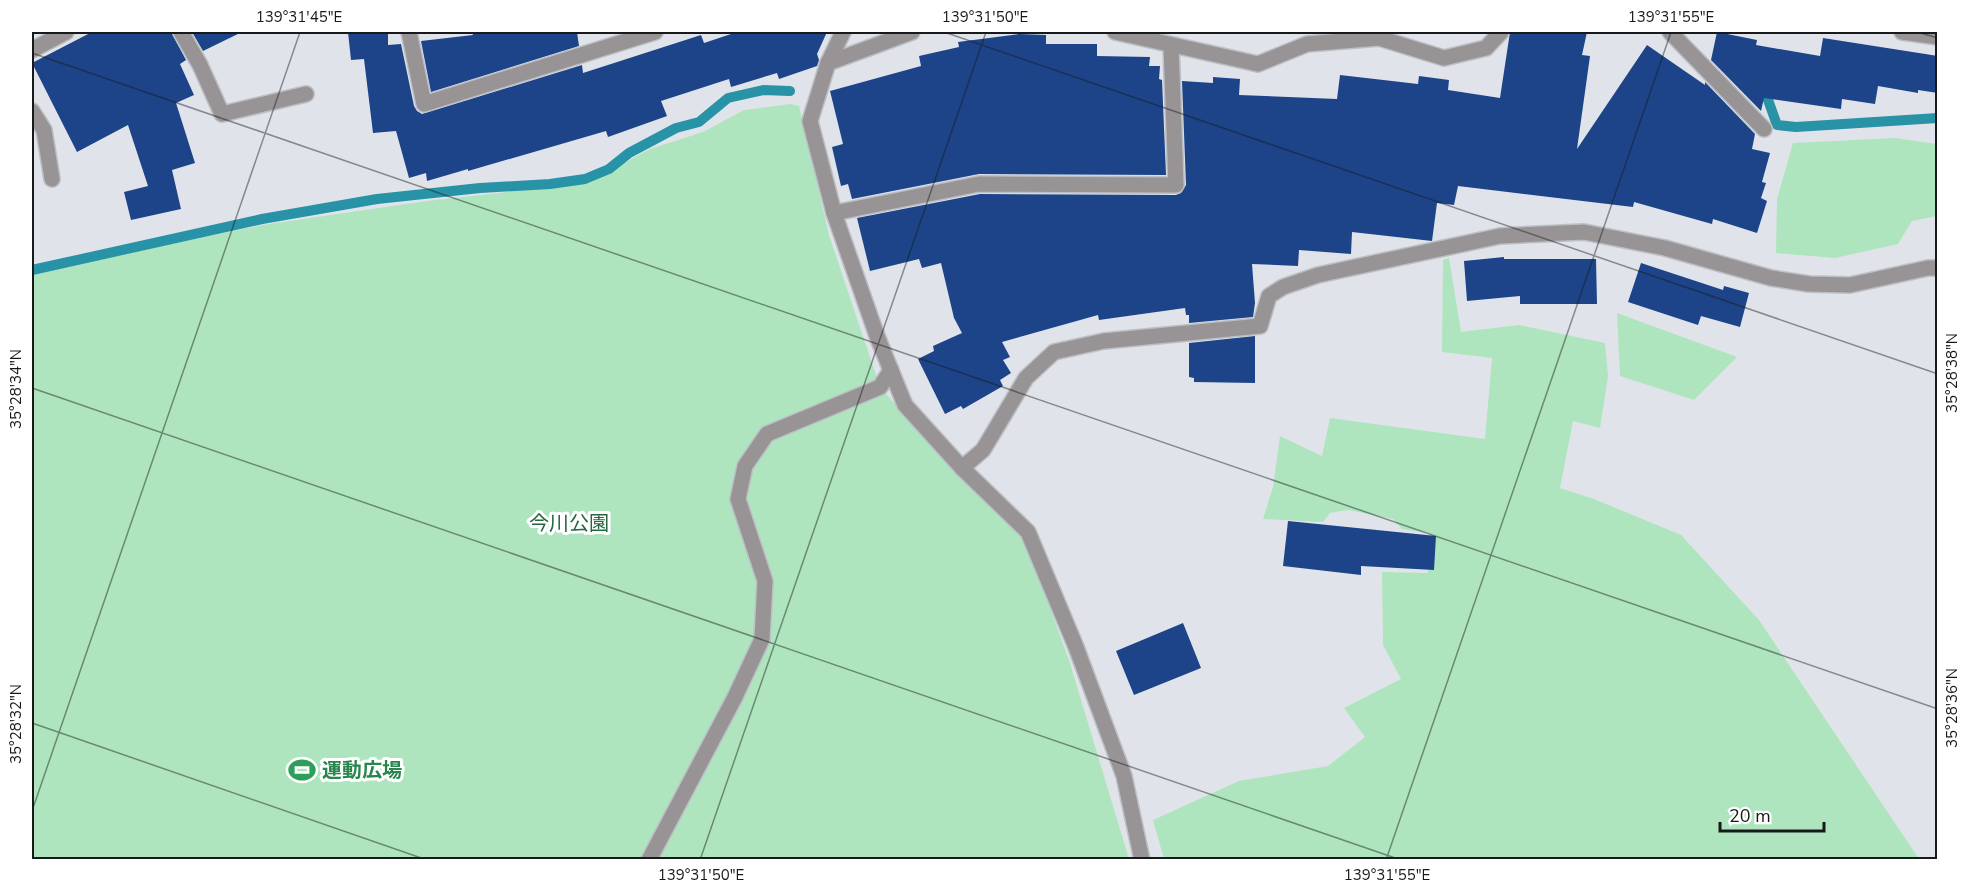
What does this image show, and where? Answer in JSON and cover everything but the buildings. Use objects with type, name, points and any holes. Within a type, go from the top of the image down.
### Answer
[{"type":"street","points":[[32,50],[66,32]]},
{"type":"street","points":[[181,32],[200,65],[222,114],[306,94]]},
{"type":"street","points":[[409,32],[424,104],[655,32]]},
{"type":"street","points":[[843,32],[828,63],[810,121],[834,213],[905,405],[962,468],[1028,532],[1076,647],[1124,776],[1142,860]]},
{"type":"street","points":[[828,63],[912,32]]},
{"type":"street","points":[[1115,32],[1258,64],[1307,44],[1378,38],[1444,58],[1486,48],[1501,32]]},
{"type":"street","points":[[1670,32],[1764,129]]},
{"type":"street","points":[[1902,32],[1938,37]]},
{"type":"street","points":[[834,213],[979,184],[1176,185],[1171,45]]},
{"type":"street","points":[[32,111],[44,130],[52,179]]},
{"type":"street","points":[[962,468],[983,450],[1026,378],[1054,352],[1104,341],[1260,326],[1269,296],[1283,287],[1318,274],[1500,236],[1584,232],[1665,248],[1771,278],[1809,284],[1850,285],[1928,268],[1938,268]]},
{"type":"street","points":[[649,860],[735,697],[762,639],[765,581],[738,499],[746,466],[767,434],[880,387],[891,370]]},
{"type":"green space","name":"今川公園","points":[[790,104],[799,106],[829,235],[880,387],[965,482],[1024,537],[1069,660],[1129,859],[32,860],[32,273],[262,225],[427,201],[587,183],[650,149],[703,132],[744,110]]},
{"type":"green space","points":[[1895,138],[1937,144],[1937,216],[1912,221],[1898,244],[1835,258],[1776,253],[1777,199],[1793,143]]},
{"type":"green space","points":[[1449,258],[1461,332],[1519,325],[1605,343],[1608,376],[1600,428],[1573,421],[1560,488],[1594,499],[1681,535],[1759,620],[1919,859],[1164,859],[1153,820],[1239,781],[1328,766],[1365,737],[1344,708],[1401,679],[1383,645],[1382,572],[1428,573],[1429,533],[1402,529],[1393,519],[1348,510],[1330,513],[1323,522],[1263,519],[1273,487],[1280,436],[1322,456],[1330,418],[1485,439],[1492,358],[1442,352],[1443,260]]},
{"type":"green space","points":[[1617,313],[1737,357],[1694,400],[1620,376]]},
{"type":"waterway","points":[[1768,84],[1767,97],[1777,125],[1796,127],[1938,118]]},
{"type":"waterway","points":[[32,270],[262,219],[377,199],[585,179],[609,169],[629,153],[676,128],[699,122],[728,98],[763,90],[790,91]]},
{"type":"place","name":"運動広場","points":[[302,770]]}]
